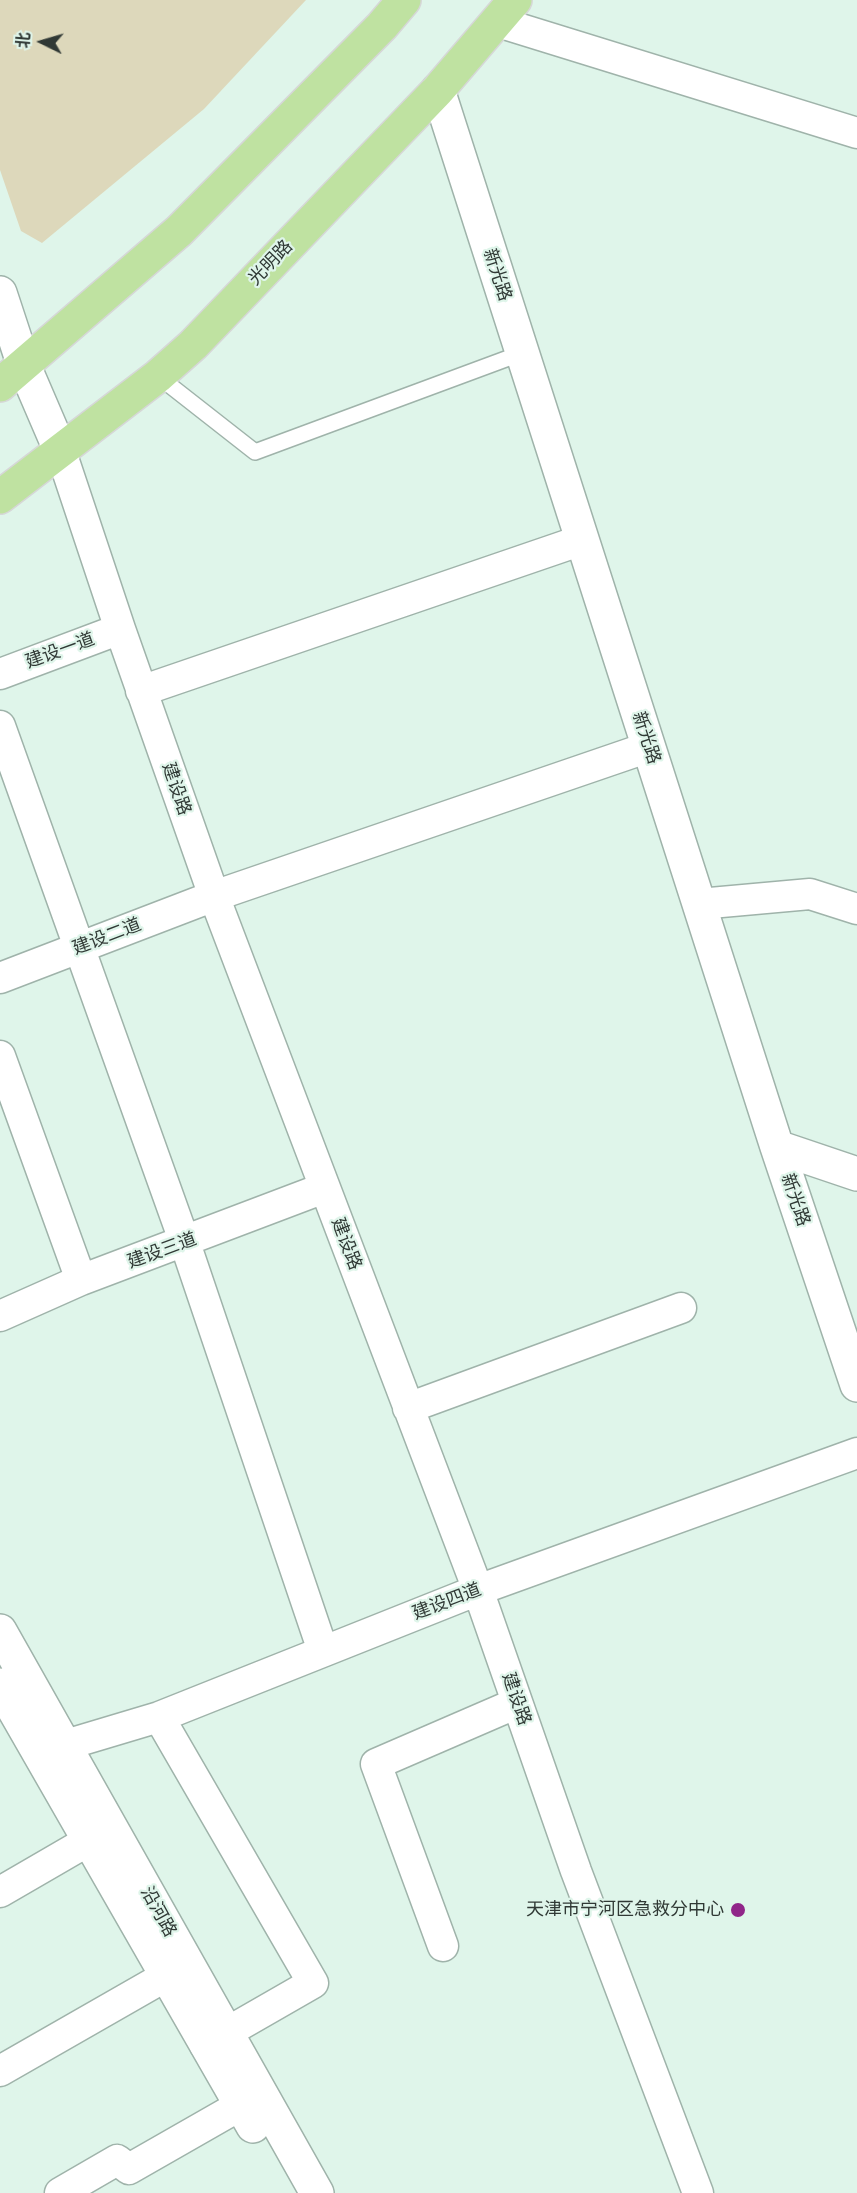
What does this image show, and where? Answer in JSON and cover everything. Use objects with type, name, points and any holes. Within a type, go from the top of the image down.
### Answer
[{"type":"main road","points":[[12,376],[179,231],[382,26],[404,0]]},
{"type":"main road","name":"光明路","points":[[0,497],[158,376],[193,345],[438,90],[506,11]]},
{"type":"street","points":[[506,11],[857,132]]},
{"type":"street","name":"新光路","points":[[438,90],[777,1147],[857,1384]]},
{"type":"street","name":"建设路","points":[[0,293],[12,376],[61,452],[141,691],[214,896],[478,1590],[576,1871],[698,2193]]},
{"type":"street","points":[[141,691],[582,540]]},
{"type":"street","name":"建设一道","points":[[0,674],[120,629]]},
{"type":"street","points":[[0,726],[185,1243],[323,1651]]},
{"type":"street","name":"建设二道","points":[[0,978],[214,896],[649,747]]},
{"type":"street","points":[[699,904],[810,894],[857,909]]},
{"type":"street","points":[[0,1056],[81,1280]]},
{"type":"street","points":[[777,1147],[857,1174]]},
{"type":"street","name":"建设三道","points":[[0,1316],[81,1280],[185,1243],[324,1188]]},
{"type":"street","points":[[408,1408],[681,1308]]},
{"type":"street","name":"建设四道","points":[[52,1750],[159,1717],[478,1590],[857,1453]]},
{"type":"street","name":"沿河路","points":[[0,1631],[52,1750],[88,1841],[166,1976],[216,2039],[241,2105],[293,2193]]},
{"type":"street","name":"沿河路","points":[[4,1702],[52,1750],[216,2039],[317,2193]]},
{"type":"street","points":[[443,1946],[376,1764],[517,1703]]},
{"type":"street","points":[[159,1717],[314,1983],[216,2039]]},
{"type":"street","points":[[0,1892],[88,1841]]},
{"type":"street","points":[[0,2071],[166,1976]]},
{"type":"street","points":[[60,2193],[117,2160],[129,2169],[241,2105]]},
{"type":"lane","points":[[158,376],[255,452],[522,353]]},
{"type":"shaded area","points":[[0,0],[306,0],[204,109],[42,243],[21,231],[0,170]]},
{"type":"place","name":"天津市宁河区急救分中心","points":[[738,1910]]}]
